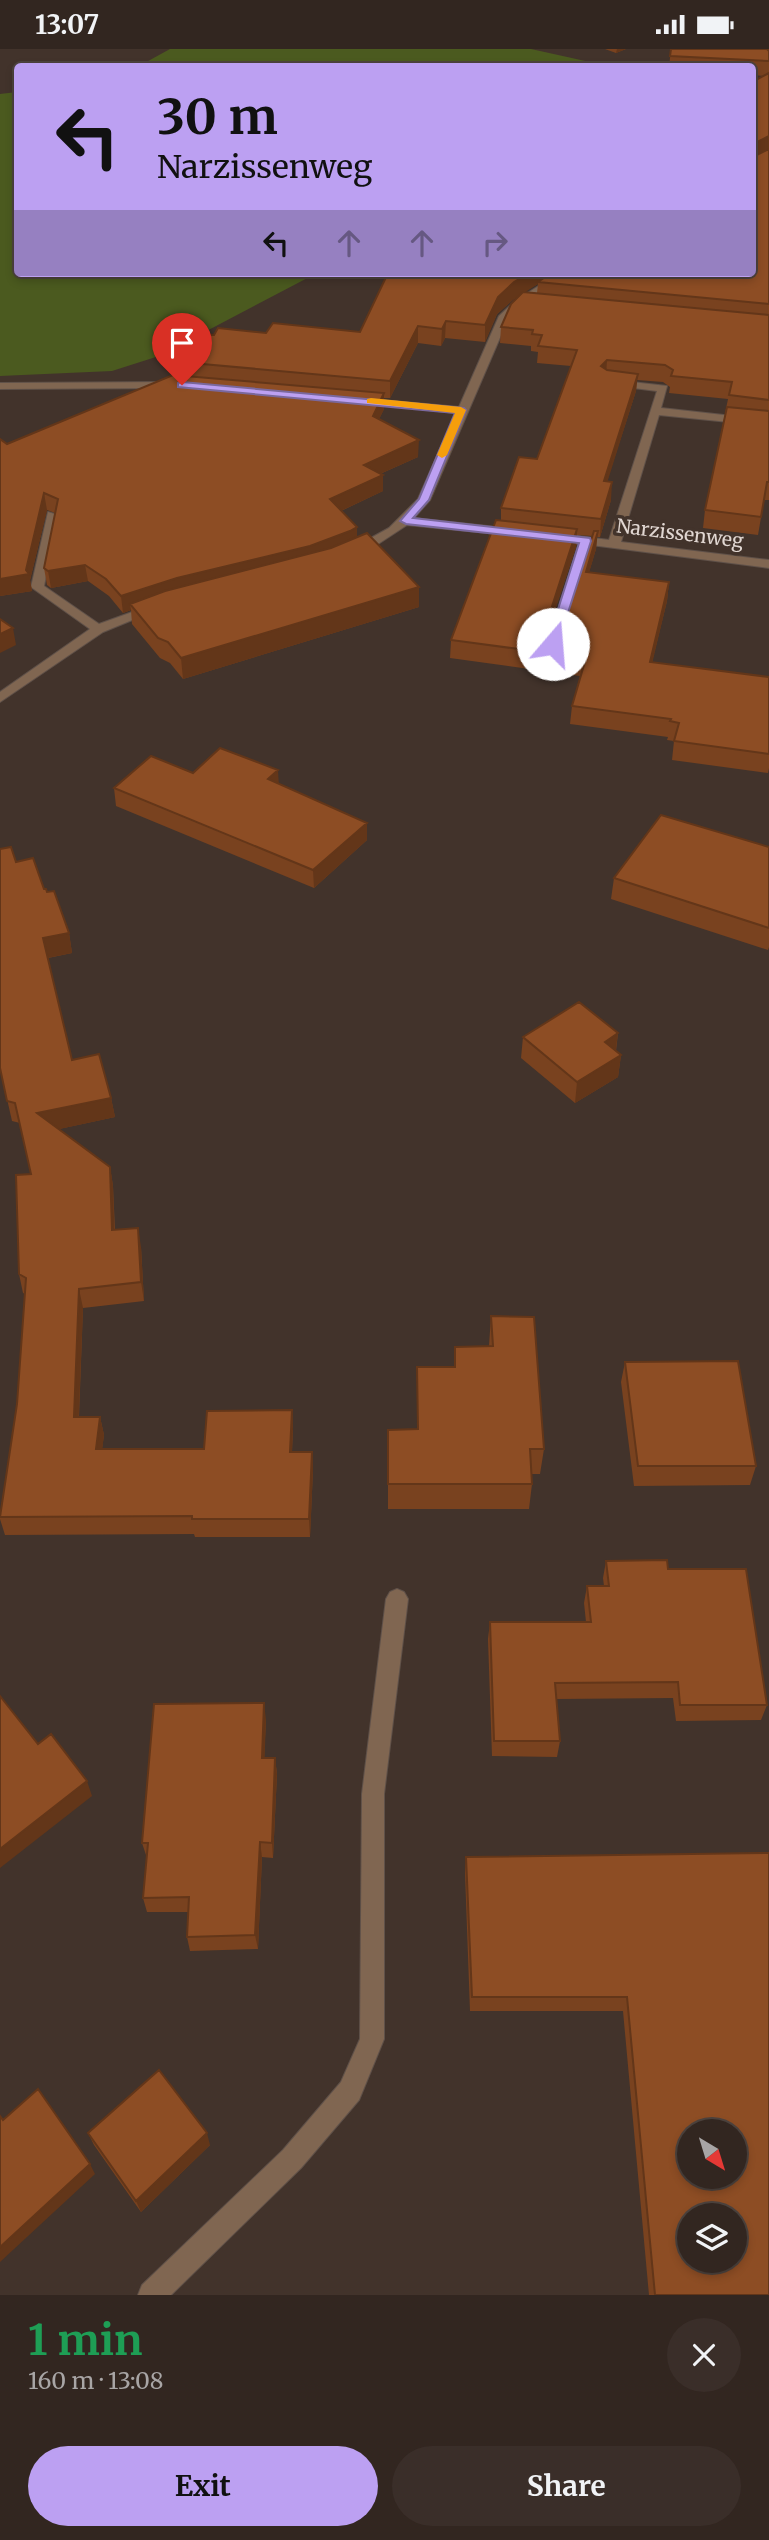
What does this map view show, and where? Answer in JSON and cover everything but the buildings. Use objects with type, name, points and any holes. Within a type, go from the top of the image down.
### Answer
[{"type":"street","points":[[342,558],[406,521],[424,500],[503,318],[519,303],[560,277]]},
{"type":"street","points":[[519,303],[533,304]]},
{"type":"street","points":[[607,382],[663,388],[614,544]]},
{"type":"street","points":[[0,386],[182,385]]},
{"type":"street","points":[[355,400],[461,410]]},
{"type":"street","points":[[655,411],[769,423]]},
{"type":"street","points":[[52,515],[37,587],[98,629]]},
{"type":"street","points":[[406,521],[530,535]]},
{"type":"street","name":"Narzissenweg","points":[[544,536],[769,564]]},
{"type":"street","name":"Narzissenweg","points":[[553,644],[586,541]]},
{"type":"street","points":[[0,698],[98,629],[167,605]]},
{"type":"street","points":[[152,2295],[309,2140],[350,2091],[372,2039],[373,1794],[397,1599]]},
{"type":"green space","points":[[170,49],[531,49],[594,63],[144,63]]},
{"type":"green space","points":[[14,92],[14,277],[309,277],[159,356],[112,371],[0,376],[0,94]]},
{"type":"slow traffic","points":[[371,401],[461,410],[442,455]]},
{"type":"route","points":[[182,385],[461,410],[424,500],[406,521],[586,541],[553,644]]}]
